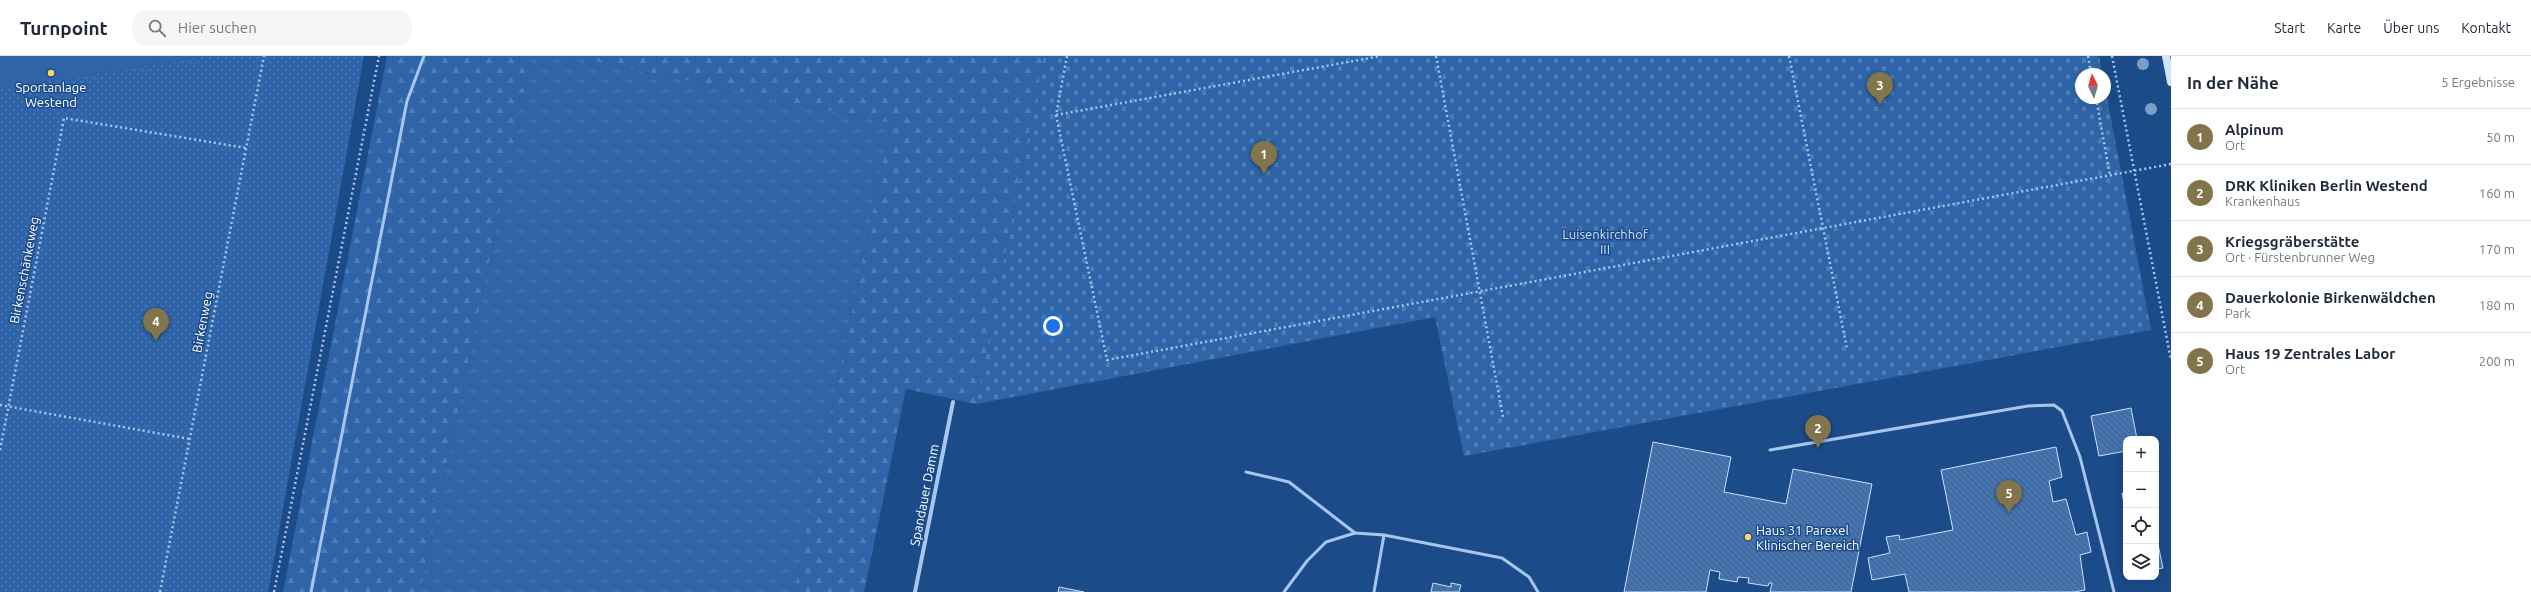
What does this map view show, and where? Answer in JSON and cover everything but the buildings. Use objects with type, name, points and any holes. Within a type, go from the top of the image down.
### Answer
[{"type":"main road","points":[[2166,56],[2171,82]]},
{"type":"street","name":"Spandauer Damm","points":[[915,592],[953,402]]},
{"type":"lane","points":[[311,592],[407,101],[424,56]]},
{"type":"lane","points":[[1770,450],[2028,406],[2054,405],[2062,411],[2080,457],[2114,592]]},
{"type":"lane","points":[[1246,472],[1289,482],[1355,533]]},
{"type":"lane","points":[[1284,592],[1307,561],[1326,542],[1355,533],[1384,535],[1502,558],[1529,577],[1538,592]]},
{"type":"lane","points":[[1374,592],[1384,535]]},
{"type":"path","name":"Birkenweg","points":[[160,592],[264,56]]},
{"type":"path","points":[[274,592],[379,56]]},
{"type":"path","points":[[1067,56],[1056,115],[1107,360],[1823,230],[2171,164]]},
{"type":"path","points":[[1056,115],[1381,56]]},
{"type":"path","points":[[1436,56],[1503,417]]},
{"type":"path","points":[[1789,56],[1847,349]]},
{"type":"path","points":[[2088,56],[2090,68]]},
{"type":"path","points":[[2112,56],[2171,360]]},
{"type":"path","points":[[2097,104],[2110,176]]},
{"type":"path","name":"Birkenschänkeweg","points":[[0,450],[64,118],[246,148]]},
{"type":"path","points":[[0,405],[190,439]]},
{"type":"green space","name":"Sportanlage Westend","points":[[0,56],[205,56],[0,89]]},
{"type":"green space","points":[[205,56],[364,56],[268,592],[0,592],[0,89]]},
{"type":"green space","points":[[387,56],[532,56],[420,592],[283,592]]},
{"type":"green space","points":[[532,56],[568,56],[891,123],[794,592],[420,592]]},
{"type":"green space","points":[[568,56],[1044,56],[976,404],[906,389],[864,592],[794,592],[891,123]]},
{"type":"green space","name":"Luisenkirchhof III","points":[[1044,56],[2099,56],[2101,68],[2075,68],[2075,104],[2108,104],[2151,330],[1464,456],[1435,317],[976,404]]},
{"type":"place","name":"Sportanlage Westend","points":[[51,73]]},
{"type":"place","name":"Kriegsgräberstätte","points":[[1880,105]]},
{"type":"place","name":"Alpinum","points":[[1264,174]]},
{"type":"place","name":"Dauerkolonie Birkenwäldchen","points":[[156,341]]},
{"type":"place","name":"DRK Kliniken Berlin Westend","points":[[1818,448]]},
{"type":"place","name":"Haus 19 Zentrales Labor","points":[[2009,513]]},
{"type":"place","name":"Haus 31 Parexel Klinischer Bereich","points":[[1748,537]]}]
